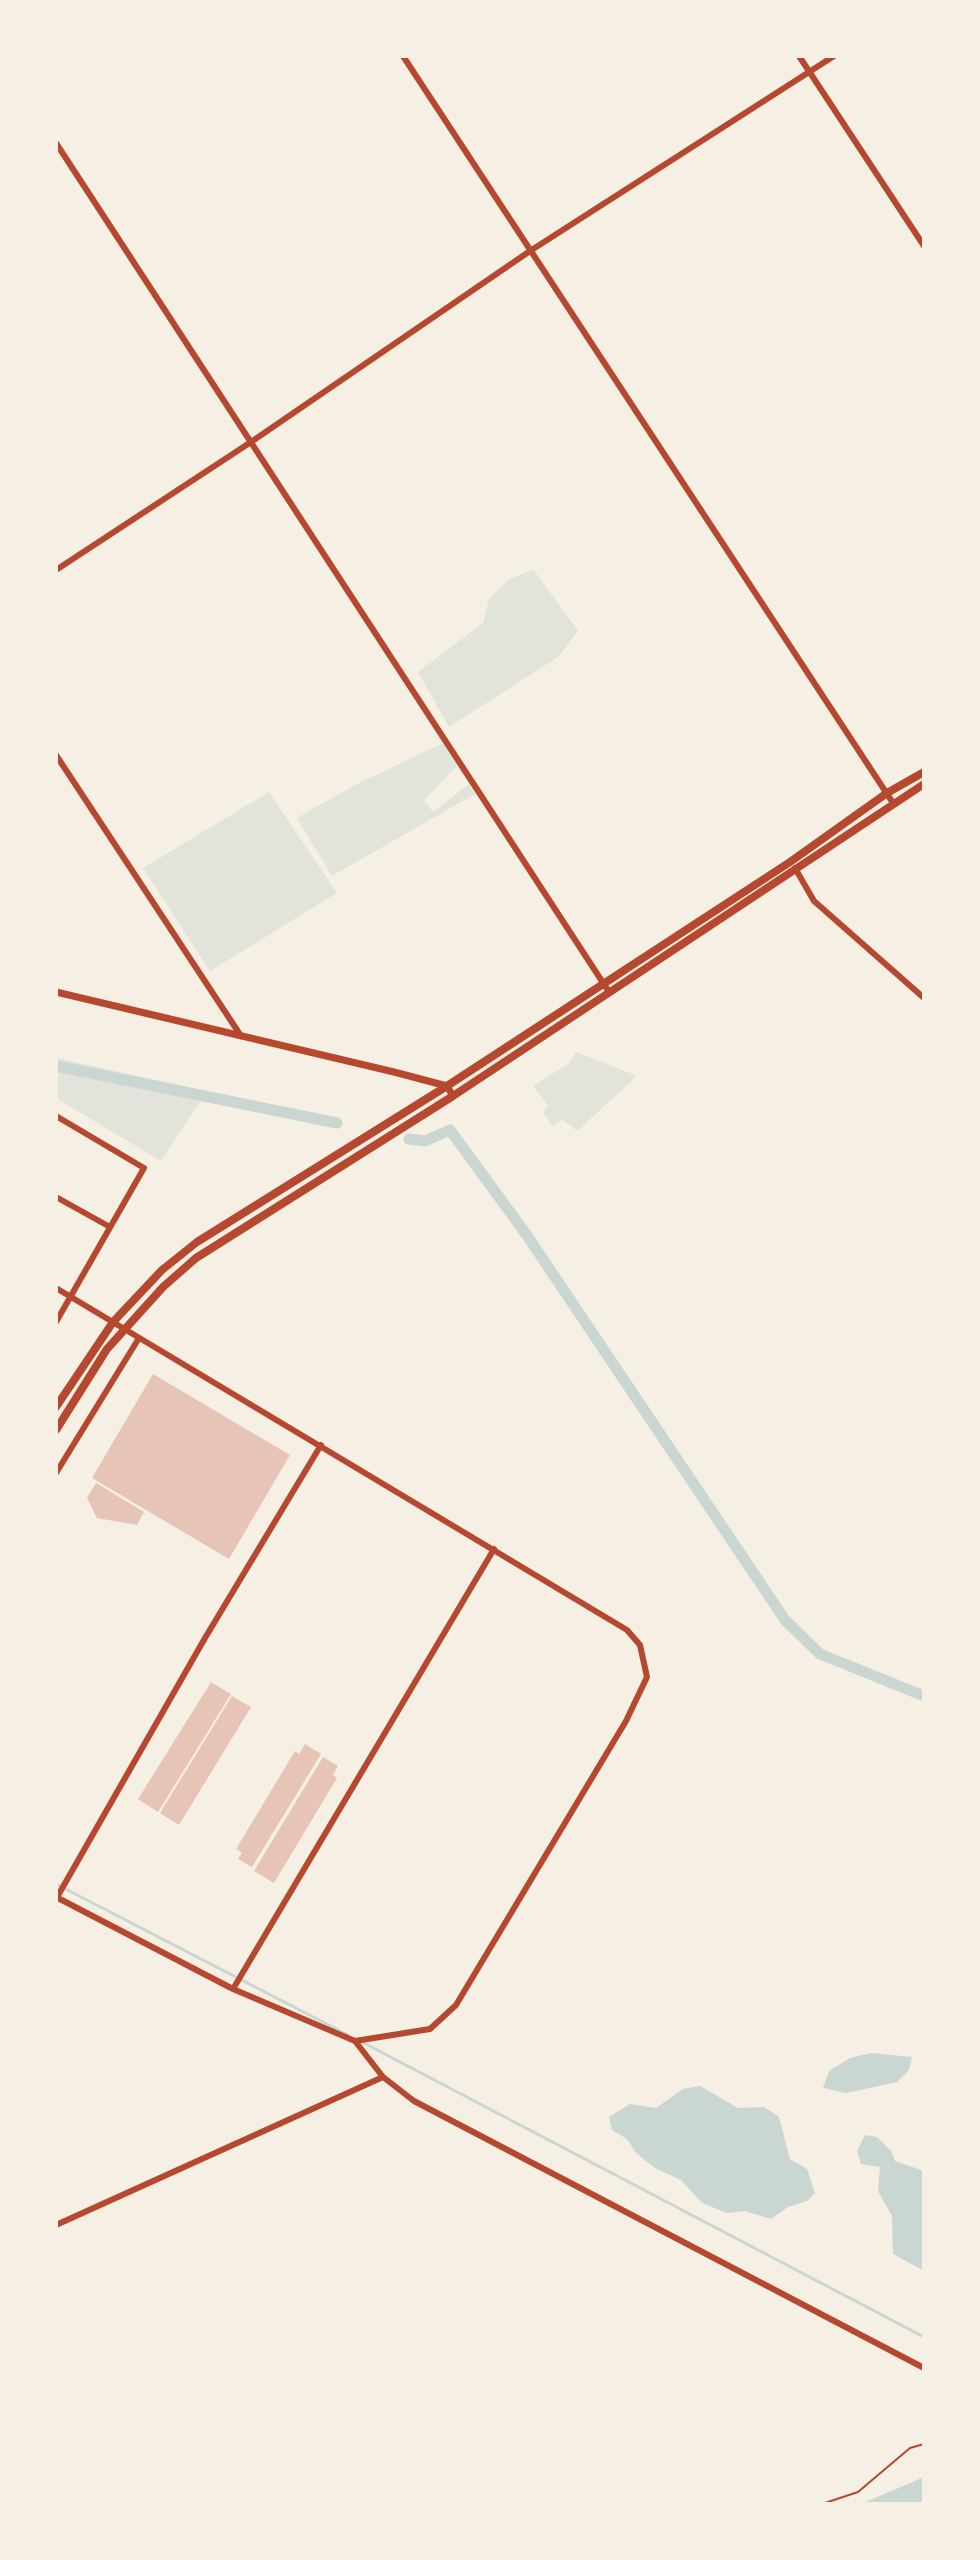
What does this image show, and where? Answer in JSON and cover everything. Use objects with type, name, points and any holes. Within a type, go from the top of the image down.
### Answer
[{"type":"main road","points":[[56,1407],[113,1322],[162,1270],[197,1242],[447,1086],[790,862],[887,793],[924,772]]},
{"type":"main road","points":[[56,1430],[107,1349],[196,1258],[453,1096],[924,784]]},
{"type":"street","points":[[403,56],[893,803]]},
{"type":"street","points":[[799,56],[924,246]]},
{"type":"street","points":[[56,570],[251,442],[530,251],[834,56]]},
{"type":"street","points":[[56,143],[609,992]]},
{"type":"street","points":[[56,755],[241,1036]]},
{"type":"street","points":[[790,862],[814,901],[924,998]]},
{"type":"street","points":[[56,992],[447,1086],[453,1096]]},
{"type":"street","points":[[56,1116],[144,1168],[56,1322]]},
{"type":"street","points":[[56,1197],[110,1227]]},
{"type":"street","points":[[56,1288],[627,1630],[640,1645],[647,1677],[641,1693],[456,2005],[430,2029],[355,2041]]},
{"type":"street","points":[[56,1473],[139,1338]]},
{"type":"street","points":[[321,1445],[205,1638],[56,1898],[233,1989],[355,2041],[393,2087],[924,2368]]},
{"type":"street","points":[[233,1989],[494,1549]]},
{"type":"street","points":[[56,2225],[383,2077]]},
{"type":"path","points":[[822,2504],[858,2492],[910,2448],[924,2444]]},
{"type":"shaded area","points":[[533,569],[578,631],[558,657],[449,727],[418,672],[483,623],[489,599],[508,580]]},
{"type":"shaded area","points":[[443,743],[457,766],[424,800],[433,812],[469,784],[475,794],[332,876],[297,818],[355,785]]},
{"type":"shaded area","points":[[269,792],[337,893],[210,971],[143,868]]},
{"type":"shaded area","points":[[576,1052],[635,1075],[577,1131],[562,1119],[553,1126],[543,1113],[548,1105],[533,1086],[568,1064]]},
{"type":"shaded area","points":[[56,1058],[207,1091],[161,1161],[56,1098]]},
{"type":"shaded area","points":[[871,2053],[912,2057],[909,2070],[897,2082],[846,2093],[823,2088],[829,2071],[850,2058]]},
{"type":"shaded area","points":[[700,2086],[738,2108],[764,2107],[779,2117],[790,2159],[807,2169],[815,2193],[807,2201],[788,2207],[771,2219],[745,2211],[727,2213],[702,2203],[681,2180],[655,2168],[636,2153],[627,2139],[612,2130],[609,2117],[630,2104],[656,2108],[683,2089]]},
{"type":"shaded area","points":[[865,2135],[877,2137],[891,2151],[895,2161],[924,2171],[924,2271],[893,2254],[892,2216],[878,2191],[880,2167],[861,2164],[857,2151]]},
{"type":"shaded area","points":[[924,2477],[924,2504],[861,2504]]},
{"type":"building","points":[[153,1374],[290,1455],[229,1559],[92,1478]]},
{"type":"building","points":[[96,1483],[144,1512],[137,1525],[97,1518],[87,1498]]},
{"type":"building","points":[[211,1682],[231,1694],[158,1812],[138,1799]]},
{"type":"building","points":[[232,1696],[251,1707],[179,1825],[160,1813]]},
{"type":"building","points":[[305,1744],[321,1754],[252,1867],[238,1859],[242,1853],[236,1849],[295,1751],[299,1754]]},
{"type":"building","points":[[323,1757],[338,1766],[333,1775],[337,1778],[274,1883],[254,1871]]},
{"type":"waterway","points":[[56,1066],[337,1123]]},
{"type":"waterway","points":[[409,1139],[425,1141],[450,1130],[526,1234],[785,1620],[820,1654],[924,1696]]},
{"type":"waterway","points":[[56,1884],[348,2035]]},
{"type":"waterway","points":[[362,2042],[924,2337]]}]
